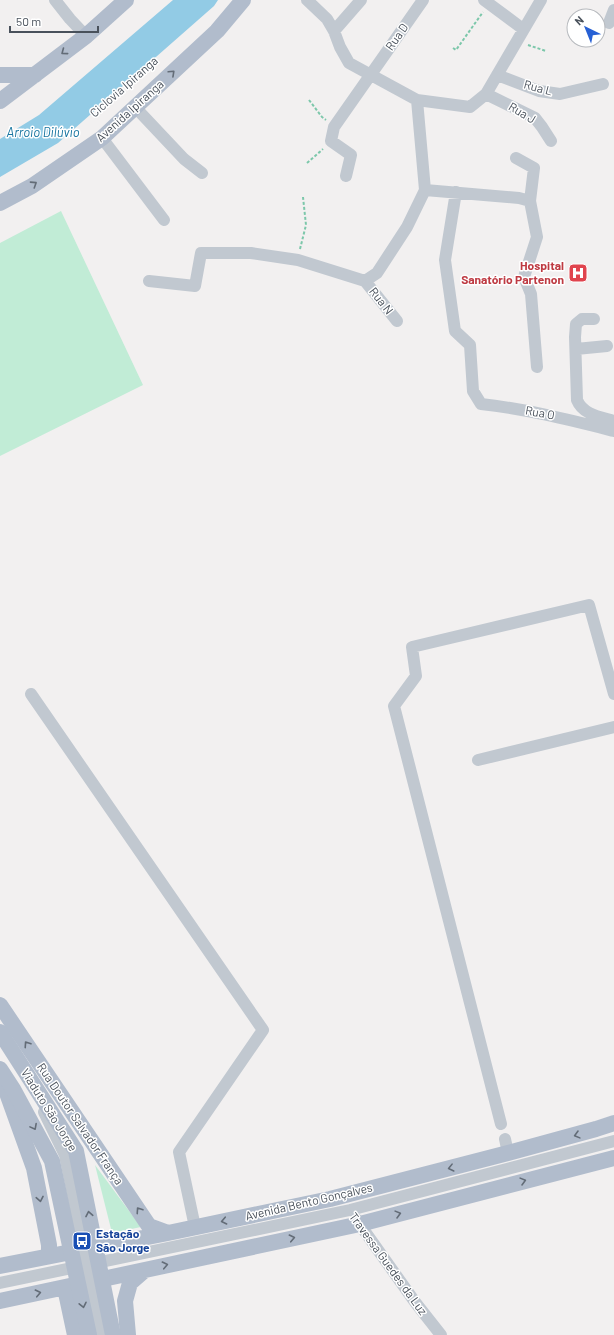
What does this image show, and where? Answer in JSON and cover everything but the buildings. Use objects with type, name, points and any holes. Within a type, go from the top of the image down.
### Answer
[{"type":"main road","points":[[0,101],[86,36],[126,0]]},
{"type":"main road","name":"Avenida Ipiranga","points":[[0,203],[32,186],[102,138],[217,31],[243,0]]},
{"type":"main road","points":[[0,75],[35,75]]},
{"type":"main road","name":"Rua Doutor Salvador França","points":[[0,1005],[149,1226],[168,1233]]},
{"type":"main road","name":"Viaduto São Jorge","points":[[0,1032],[76,1152],[113,1335]]},
{"type":"main road","name":"Viaduto São Jorge","points":[[0,1069],[13,1089],[52,1161],[89,1335]]},
{"type":"main road","points":[[0,1083],[7,1093],[34,1168],[49,1245],[49,1251],[46,1257]]},
{"type":"main road","name":"Avenida Bento Gonçalves","points":[[0,1266],[330,1199],[506,1146],[596,1129],[614,1123]]},
{"type":"main road","points":[[34,1168],[57,1174],[77,1169],[87,1157],[94,1145]]},
{"type":"main road","points":[[0,1301],[360,1224],[614,1158]]},
{"type":"main road","points":[[128,1335],[125,1302],[130,1283],[145,1269]]},
{"type":"main road","points":[[65,1288],[75,1335]]},
{"type":"street","points":[[55,0],[86,36]]},
{"type":"street","points":[[307,0],[326,19],[334,31],[340,47],[349,63],[417,100],[470,107],[486,94],[541,0]]},
{"type":"street","points":[[334,31],[361,0]]},
{"type":"street","name":"Rua D","points":[[334,127],[423,0]]},
{"type":"street","points":[[486,2],[523,29]]},
{"type":"street","points":[[610,23],[614,10]]},
{"type":"street","name":"Rua L","points":[[497,74],[539,91],[560,94],[603,84]]},
{"type":"street","name":"Rua J","points":[[486,94],[535,118],[551,141]]},
{"type":"street","points":[[149,281],[195,286],[201,253],[250,253],[298,260],[365,281],[377,273],[407,227],[425,190],[417,100]]},
{"type":"street","points":[[135,107],[179,154],[202,172]]},
{"type":"street","points":[[334,127],[331,141],[351,155],[346,176]]},
{"type":"street","points":[[102,138],[164,220]]},
{"type":"street","points":[[516,158],[534,168],[530,201],[537,236],[524,277],[531,294],[537,367]]},
{"type":"street","points":[[425,190],[519,198],[530,201]]},
{"type":"street","name":"Rua O","points":[[456,192],[446,260],[455,331],[470,345],[473,391],[482,404],[556,416],[614,431]]},
{"type":"street","name":"Rua N","points":[[365,281],[396,321]]},
{"type":"street","points":[[594,319],[582,319],[577,322],[576,396],[579,406],[586,412],[614,421]]},
{"type":"street","points":[[576,348],[608,346]]},
{"type":"street","points":[[501,1124],[394,706],[416,676],[412,647],[589,605],[614,694]]},
{"type":"street","points":[[31,694],[263,1030],[179,1152],[195,1227]]},
{"type":"street","points":[[478,760],[614,727]]},
{"type":"street","name":"Viaduto São Jorge","points":[[0,1043],[37,1097],[65,1155],[101,1335]]},
{"type":"street","points":[[0,1283],[350,1210],[612,1141]]},
{"type":"street","name":"Travessa Guedes da Luz","points":[[330,1199],[350,1210],[415,1302],[441,1335]]},
{"type":"path","points":[[453,48],[456,50],[486,2]]},
{"type":"path","points":[[516,41],[546,51]]},
{"type":"path","points":[[309,100],[322,117],[334,127]]},
{"type":"path","points":[[307,163],[331,141]]},
{"type":"path","points":[[298,260],[306,225],[303,197]]},
{"type":"green space","points":[[61,211],[143,385],[0,456],[0,243]]},
{"type":"green space","points":[[95,1165],[141,1227],[112,1233]]},
{"type":"water","name":"Arroio Dilúvio","points":[[173,0],[218,0],[214,6],[58,143],[0,177],[0,139],[39,115]]},
{"type":"place","name":"Hospital Sanatório Partenon","points":[[578,273]]},
{"type":"place","name":"Estação São Jorge","points":[[82,1241]]}]
